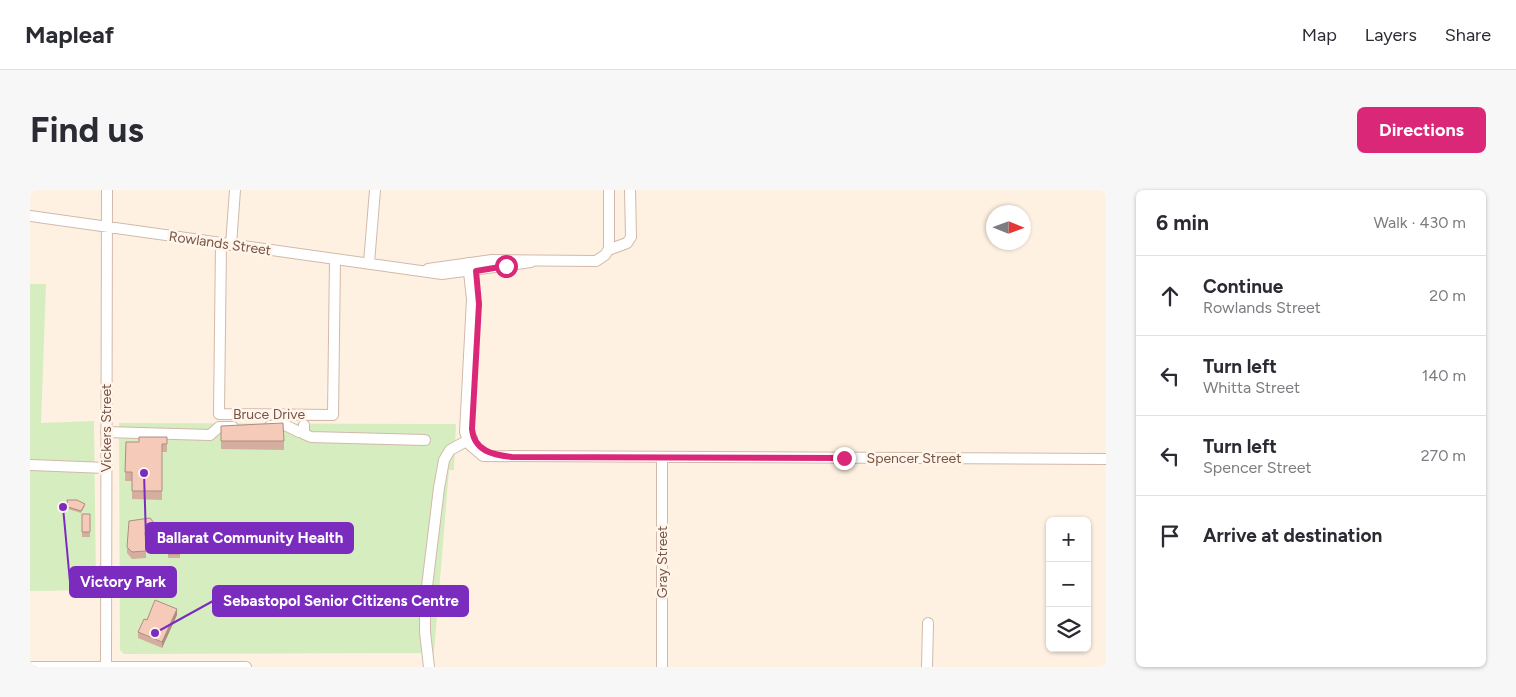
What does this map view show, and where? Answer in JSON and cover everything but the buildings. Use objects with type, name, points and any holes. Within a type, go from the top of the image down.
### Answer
[{"type":"street","name":"Vickers Street","points":[[106,667],[107,190]]},
{"type":"street","points":[[226,244],[235,190]]},
{"type":"street","points":[[369,263],[375,190]]},
{"type":"street","points":[[609,190],[608,250],[627,243],[631,237],[630,190]]},
{"type":"street","name":"Rowlands Street","points":[[30,216],[442,274],[494,264],[531,262],[599,263],[608,250]]},
{"type":"street","name":"Bruce Drive","points":[[226,244],[219,414],[333,415],[335,259]]},
{"type":"street","points":[[429,667],[425,610],[438,488],[447,452],[471,439],[479,304],[471,269]]},
{"type":"street","points":[[304,414],[304,434],[311,437],[425,440]]},
{"type":"street","points":[[106,432],[210,434],[219,427],[285,425],[299,432],[304,430]]},
{"type":"street","name":"Spencer Street","points":[[471,439],[480,451],[512,457],[1106,459]]},
{"type":"street","name":"Gray Street","points":[[662,457],[662,667]]},
{"type":"street","points":[[31,465],[106,468]]},
{"type":"street","points":[[927,667],[928,623]]},
{"type":"street","points":[[30,667],[246,667]]},
{"type":"green space","points":[[30,284],[46,284],[41,423],[94,421],[96,590],[30,591]]},
{"type":"green space","points":[[119,423],[456,424],[454,470],[449,470],[434,653],[124,654],[120,650]]},
{"type":"place","name":"Ballarat Community Health","points":[[144,473]]},
{"type":"place","name":"Victory Park","points":[[63,507]]},
{"type":"place","name":"Sebastopol Senior Citizens Centre","points":[[155,633]]},
{"type":"route","points":[[506,266],[476,271],[479,304],[471,423],[473,438],[486,452],[512,457],[844,458]]}]
